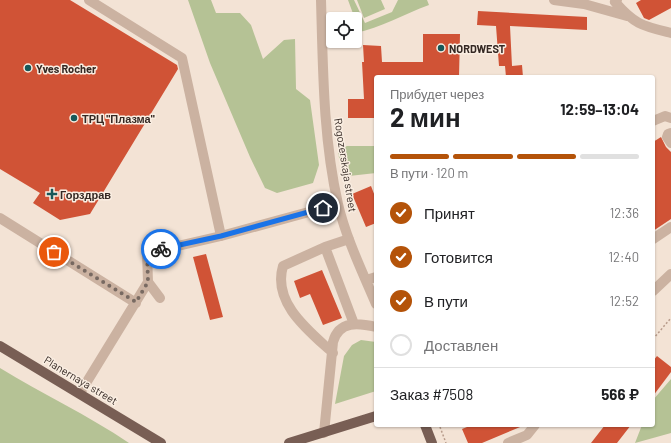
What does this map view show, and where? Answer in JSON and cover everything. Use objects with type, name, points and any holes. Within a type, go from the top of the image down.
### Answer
[{"type":"main road","name":"Planernaya street","points":[[0,346],[80,393],[152,439],[161,443]]},
{"type":"main road","points":[[289,443],[374,417]]},
{"type":"main road","points":[[426,427],[432,443]]},
{"type":"street","points":[[88,0],[182,58],[221,236]]},
{"type":"street","name":"Rogozerskaja street","points":[[321,0],[329,150],[338,204],[349,239],[371,278],[374,294]]},
{"type":"street","points":[[554,0],[584,4],[627,16]]},
{"type":"street","points":[[618,0],[615,2],[627,16],[644,27],[671,33]]},
{"type":"street","points":[[655,120],[665,116],[671,118]]},
{"type":"street","points":[[671,133],[668,134],[667,138],[671,143]]},
{"type":"street","points":[[80,393],[148,282],[147,252],[221,236],[338,204]]},
{"type":"street","points":[[0,218],[136,302]]},
{"type":"street","points":[[655,238],[671,227]]},
{"type":"street","points":[[333,353],[302,324],[290,309],[282,290],[280,277],[283,266],[349,239]]},
{"type":"street","points":[[325,248],[354,324]]},
{"type":"street","points":[[655,289],[671,274]]},
{"type":"street","points":[[148,282],[160,298]]},
{"type":"street","points":[[324,433],[335,335],[346,326],[354,324],[374,327]]},
{"type":"street","points":[[508,443],[527,435],[533,427]]},
{"type":"path","points":[[655,338],[671,318]]},
{"type":"path","points":[[440,427],[446,443]]},
{"type":"green space","points":[[188,0],[211,0],[216,13],[240,13],[251,25],[263,59],[284,40],[295,39],[296,89],[310,100],[319,165],[313,183],[277,193],[265,188],[250,157],[210,63]]},
{"type":"green space","points":[[348,0],[354,0],[360,12],[352,12]]},
{"type":"green space","points":[[357,0],[381,0],[385,9],[364,18]]},
{"type":"green space","points":[[398,0],[427,0],[429,5],[362,32],[362,17],[365,23],[392,12]]},
{"type":"green space","points":[[347,146],[374,146],[374,173],[349,176],[344,173],[338,154],[340,149]]},
{"type":"green space","points":[[361,340],[374,342],[374,392],[335,404],[344,356],[352,345]]},
{"type":"green space","points":[[0,368],[97,423],[129,443],[0,443]]},
{"type":"green space","points":[[671,379],[671,433],[635,443],[641,427],[655,427],[655,398]]},
{"type":"building","name":"ТРЦ \"Плазма\"","points":[[0,0],[70,0],[177,65],[178,69],[90,214],[60,220],[33,203],[40,193],[0,169]]},
{"type":"building","points":[[641,0],[671,0],[671,8],[649,20],[644,18],[636,3]]},
{"type":"building","points":[[478,11],[587,17],[587,30],[510,26],[512,66],[522,65],[523,75],[506,75],[505,66],[499,66],[496,26],[477,25]]},
{"type":"building","name":"NORDWEST","points":[[423,34],[460,34],[459,75],[374,75],[374,118],[348,118],[348,99],[364,99],[362,62],[364,62],[363,45],[381,46],[382,62],[423,62]]},
{"type":"building","points":[[661,137],[666,147],[671,152],[671,219],[655,230],[655,141]]},
{"type":"building","points":[[371,186],[374,194],[374,224],[366,227],[352,194]]},
{"type":"building","points":[[206,254],[223,317],[210,320],[193,257]]},
{"type":"building","points":[[322,270],[342,318],[323,325],[310,294],[300,298],[294,281]]},
{"type":"building","points":[[657,356],[671,367],[671,372],[655,393],[655,358]]},
{"type":"building","points":[[467,427],[520,427],[482,443],[468,443],[462,429]]},
{"type":"building","points":[[603,427],[629,427],[617,443],[591,443]]},
{"type":"way so far","points":[[54,252],[136,302],[148,282],[147,252],[161,249]]},
{"type":"place","name":"NORDWEST","points":[[441,48]]},
{"type":"place","name":"Yves Rocher","points":[[28,68]]},
{"type":"place","name":"ТРЦ \"Плазма\"","points":[[74,118]]},
{"type":"place","name":"Горздрав","points":[[52,194]]},
{"type":"route","points":[[161,249],[221,236],[323,208]]}]
